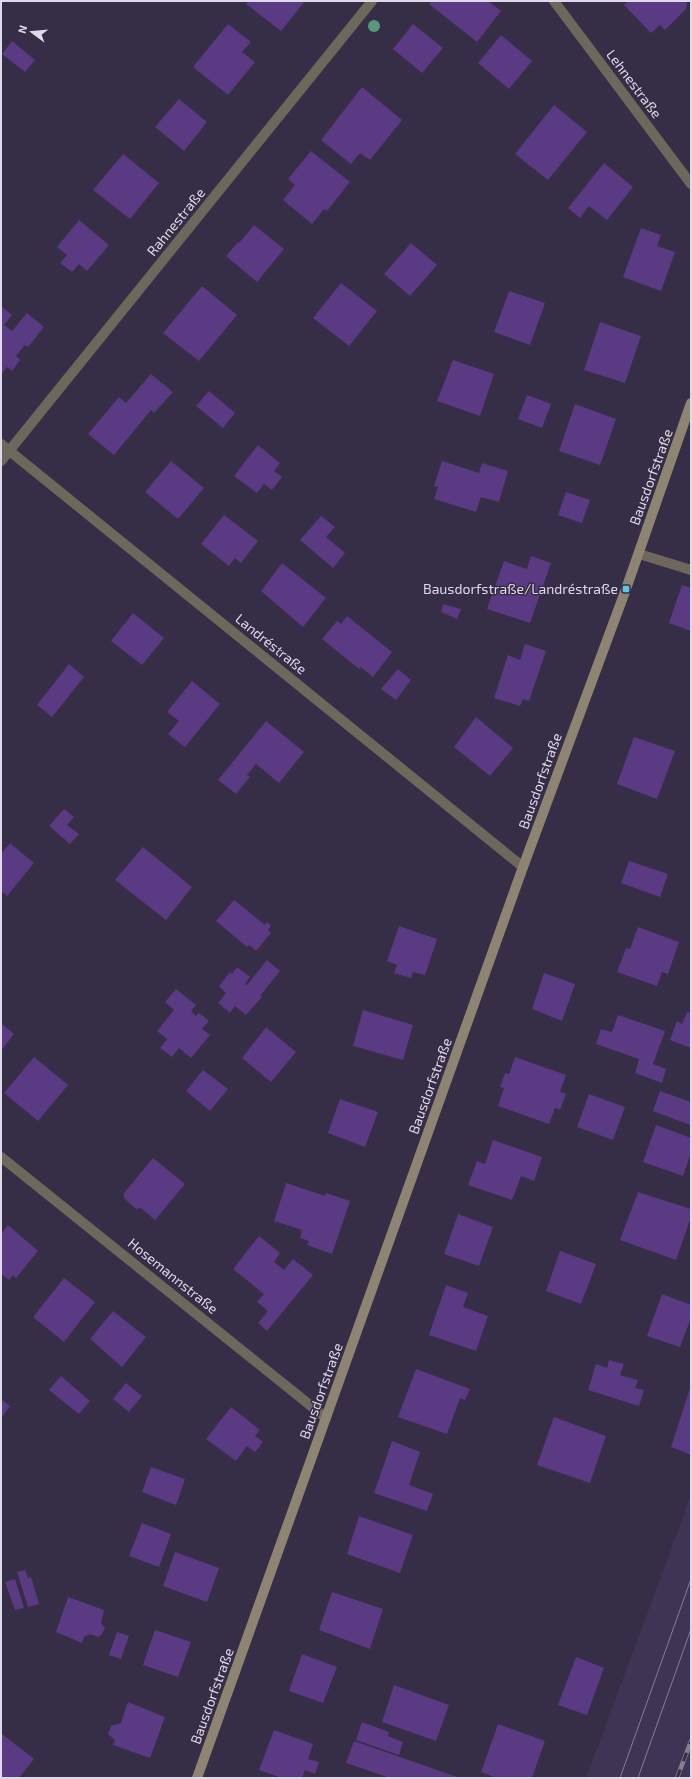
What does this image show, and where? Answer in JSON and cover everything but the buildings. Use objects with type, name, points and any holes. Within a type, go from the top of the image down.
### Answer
[{"type":"street","name":"Rahnestraße","points":[[1,461],[372,1]]},
{"type":"street","name":"Lehnestraße","points":[[554,1],[691,184]]},
{"type":"street","name":"Bausdorfstraße","points":[[197,1778],[523,867],[639,554],[691,403]]},
{"type":"street","name":"Landréstraße","points":[[1,444],[523,867]]},
{"type":"street","points":[[639,554],[691,570]]},
{"type":"street","name":"Hosemannstraße","points":[[1,1157],[326,1418]]},
{"type":"shaded area","points":[[691,1493],[691,1778],[586,1778],[678,1531]]},
{"type":"tram line","points":[[620,1778],[691,1579]]},
{"type":"tram line","points":[[638,1778],[691,1629]]},
{"type":"railway","points":[[677,1778],[691,1741]]},
{"type":"place","name":"Bausdorfstraße/Landréstraße","points":[[626,589]]}]
